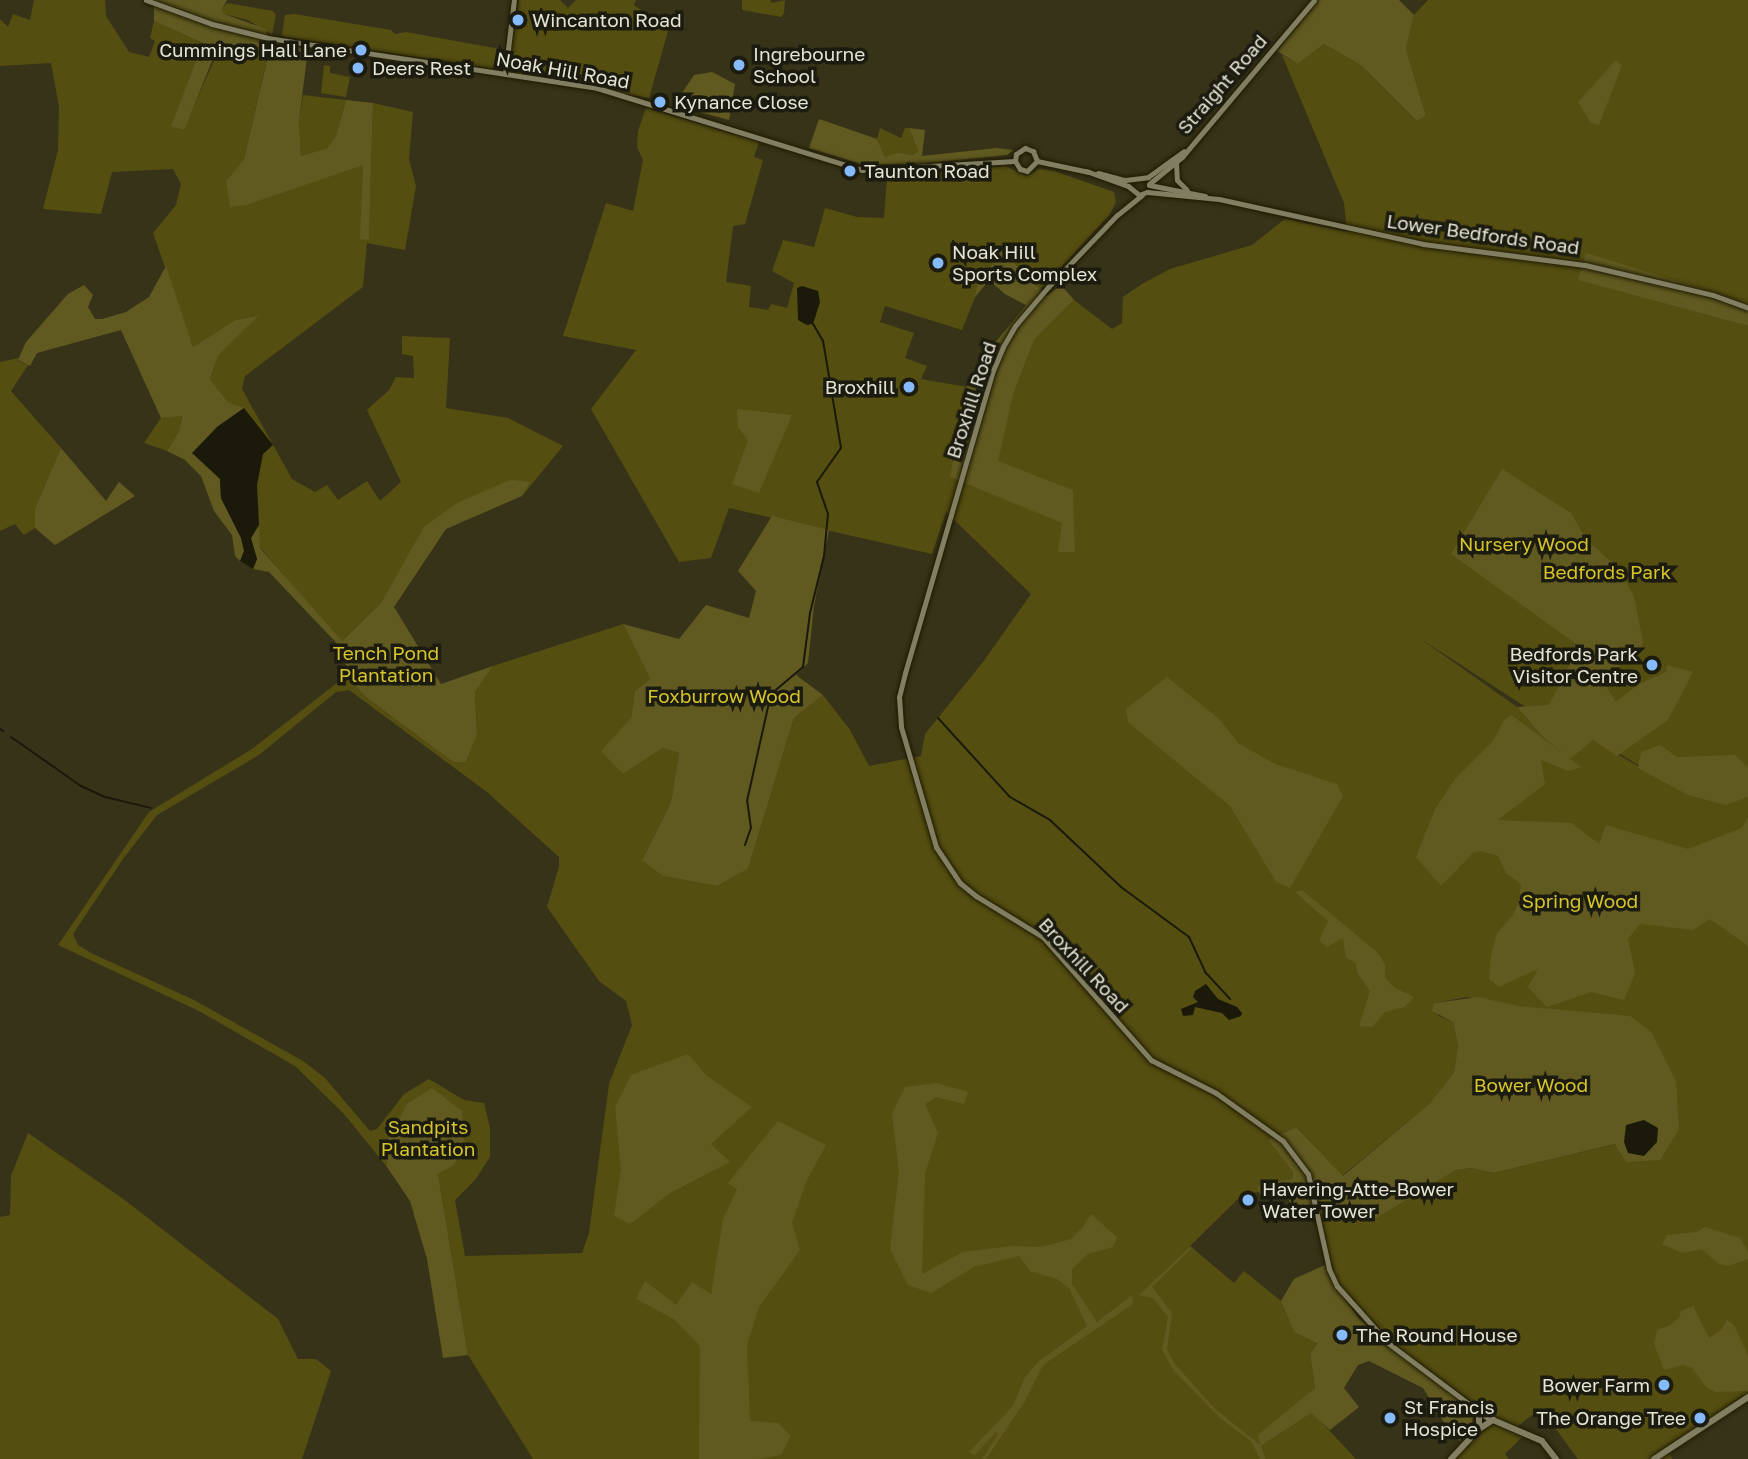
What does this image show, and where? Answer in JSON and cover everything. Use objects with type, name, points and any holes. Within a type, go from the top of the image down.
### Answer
[{"type":"main road","points":[[1654,1459],[1748,1397]]},
{"type":"main road","points":[[1474,1407],[1479,1416],[1479,1429]]},
{"type":"main road","points":[[1451,1459],[1490,1420],[1542,1441],[1556,1459]]},
{"type":"street","name":"Noak Hill Road","points":[[146,0],[212,24],[268,38],[597,88],[862,170],[1015,161]]},
{"type":"street","points":[[505,74],[514,0]]},
{"type":"street","name":"Straight Road","points":[[1147,189],[1177,163],[1314,0]]},
{"type":"street","name":"Noak Hill Road","points":[[1025,148],[1033,151],[1037,161],[1034,167],[1024,171],[1015,161],[1016,154],[1025,148]]},
{"type":"street","name":"Noak Hill Road","points":[[1037,161],[1135,179],[1161,170],[1188,149]]},
{"type":"street","points":[[1177,163],[1177,180],[1189,191]]},
{"type":"street","name":"Noak Hill Road","points":[[1086,171],[1132,190],[1147,189]]},
{"type":"street","points":[[1143,178],[1147,189]]},
{"type":"street","points":[[1132,190],[1135,179]]},
{"type":"street","name":"Lower Bedfords Road","points":[[1147,189],[1189,191],[1212,198]]},
{"type":"street","name":"Lower Bedfords Road","points":[[1147,189],[1212,198],[1423,244],[1585,264],[1713,295],[1748,308]]},
{"type":"street","name":"Broxhill Road","points":[[1147,189],[1117,215],[1035,302],[1003,347],[993,370],[905,674],[898,712],[936,848],[948,868],[976,896],[1042,937],[1150,1059],[1216,1093],[1283,1141],[1308,1174],[1329,1269],[1337,1286],[1388,1343],[1490,1420]]},
{"type":"street","name":"Broxhill Road","points":[[1117,215],[1132,190]]},
{"type":"green space","points":[[34,0],[105,0],[106,16],[129,52],[149,57],[155,41],[150,38],[154,21],[203,43],[172,125],[183,130],[218,52],[227,45],[270,46],[244,159],[226,181],[247,205],[363,164],[361,239],[369,239],[373,103],[413,112],[409,159],[416,186],[405,250],[367,243],[363,287],[245,376],[242,389],[292,479],[315,492],[327,485],[338,500],[367,481],[380,501],[401,482],[367,410],[389,390],[396,377],[414,378],[413,356],[402,354],[402,336],[450,338],[446,408],[508,418],[563,446],[522,496],[529,482],[425,527],[381,603],[341,642],[260,547],[253,569],[240,561],[243,409],[228,402],[210,379],[218,356],[258,315],[235,320],[193,347],[153,233],[176,205],[181,184],[173,169],[112,172],[101,214],[43,209],[58,150],[59,107],[51,63],[0,66],[0,19],[8,27],[13,14],[30,20]]},
{"type":"green space","points":[[154,0],[227,0],[222,9],[224,14],[266,29],[268,41],[308,49],[299,121],[301,156],[327,148],[336,136],[346,100],[373,103],[369,240],[360,239],[363,165],[247,205],[230,207],[226,181],[244,159],[270,47],[227,45],[213,59],[184,130],[171,126],[203,43],[154,21]]},
{"type":"green space","points":[[519,0],[560,0],[568,8],[576,0],[636,0],[634,5],[649,16],[670,24],[649,98],[507,72]]},
{"type":"green space","points":[[742,0],[770,0],[772,3],[785,0],[784,13],[781,17],[742,10]]},
{"type":"green space","points":[[1319,0],[1399,0],[1414,15],[1406,49],[1426,116],[1417,121],[1362,66],[1324,44],[1298,64],[1277,51]]},
{"type":"green space","points":[[1428,0],[1748,0],[1748,308],[1579,280],[1748,326],[1748,1402],[1670,1453],[1672,1459],[1578,1459],[1544,1413],[1535,1413],[1516,1427],[1488,1414],[1387,1339],[1339,1285],[1332,1270],[1314,1184],[1377,1218],[1456,1170],[1471,1168],[1494,1173],[1616,1144],[1659,1159],[1519,1006],[1467,997],[1434,1003],[1439,1016],[1453,1022],[1458,1046],[1454,1072],[1430,1103],[1342,1176],[1296,1127],[1268,1140],[1293,1172],[1292,1179],[1286,1187],[1242,1195],[1190,1246],[1234,1283],[1244,1271],[1281,1301],[1294,1332],[1317,1342],[1310,1354],[1315,1388],[1261,1446],[1312,1412],[1356,1459],[533,1459],[468,1355],[438,1174],[453,1166],[388,1140],[387,1167],[344,1114],[295,1066],[199,1011],[58,945],[149,812],[252,749],[346,676],[367,698],[453,762],[466,762],[477,735],[475,692],[493,666],[623,624],[650,679],[635,691],[623,774],[663,748],[679,753],[671,802],[643,858],[663,876],[717,886],[748,869],[794,718],[823,695],[850,730],[869,766],[921,756],[925,734],[983,662],[1031,594],[946,512],[932,554],[729,508],[711,558],[679,562],[591,409],[636,350],[563,336],[606,203],[633,211],[643,160],[637,147],[638,131],[646,108],[759,142],[754,157],[763,160],[745,224],[733,226],[726,282],[751,286],[749,307],[768,310],[771,304],[787,308],[794,283],[772,271],[783,240],[814,247],[825,208],[857,217],[884,218],[887,177],[1005,166],[1027,176],[1039,169],[1054,171],[1114,192],[1116,202],[1110,214],[1026,305],[1005,294],[989,280],[975,297],[962,330],[885,306],[880,322],[914,333],[905,358],[927,366],[921,379],[1013,395],[1034,340],[1074,300],[1112,329],[1122,323],[1123,297],[1142,284],[1170,269],[1252,245],[1285,219],[1347,232],[1344,203],[1282,55],[1298,64],[1324,44],[1362,66],[1417,121],[1426,116],[1406,49],[1414,15]],"holes":[[[1418,637],[1550,723],[1591,736],[1669,784],[1593,740],[1570,758],[1542,736],[1517,707]],[[349,690],[487,792],[559,857],[559,867],[547,907],[599,981],[626,1001],[632,1025],[609,1084],[589,1233],[582,1253],[465,1256],[455,1200],[475,1180],[490,1157],[490,1128],[484,1103],[464,1100],[429,1079],[404,1094],[377,1129],[370,1131],[325,1078],[303,1061],[194,1000],[93,954],[78,945],[73,934],[123,859],[157,815],[259,755],[336,692]]]},
{"type":"green space","points":[[227,3],[273,11],[276,15],[272,35],[248,20],[224,14],[222,9]]},
{"type":"green space","points":[[294,14],[391,30],[395,34],[406,32],[500,49],[499,63],[494,69],[282,35],[285,15]]},
{"type":"green space","points":[[1616,60],[1622,65],[1599,125],[1591,123],[1578,102]]},
{"type":"green space","points":[[324,65],[330,66],[330,73],[350,77],[346,97],[321,93]]},
{"type":"green space","points":[[712,72],[735,84],[729,120],[674,105],[694,75]]},
{"type":"green space","points":[[303,95],[346,100],[336,136],[327,148],[301,156],[299,121]]},
{"type":"green space","points":[[819,119],[877,139],[885,157],[897,153],[913,155],[918,151],[909,128],[925,130],[922,156],[997,148],[1013,150],[1007,155],[887,167],[862,164],[809,148]]},
{"type":"green space","points":[[880,128],[901,138],[905,128],[909,128],[918,151],[913,155],[885,157],[877,139]]},
{"type":"green space","points":[[1002,251],[1047,296],[1061,285],[1074,300],[1034,340],[1013,395],[998,461],[1073,490],[1075,552],[1058,552],[1062,523],[950,477],[966,388],[981,360],[1026,305],[1005,294],[989,280],[975,297],[977,286]]},
{"type":"green space","points":[[1586,253],[1748,303],[1748,326],[1578,280]]},
{"type":"green space","points":[[166,266],[193,347],[235,320],[259,315],[218,356],[210,379],[228,402],[244,408],[217,427],[221,498],[241,538],[244,551],[240,561],[235,556],[232,535],[214,511],[201,476],[185,460],[167,451],[179,431],[182,416],[161,418],[121,330],[37,353],[30,366],[18,360],[26,342],[68,294],[84,285],[93,295],[88,307],[95,319],[102,319],[126,312],[149,297]]},
{"type":"green space","points":[[19,358],[18,361],[28,365],[11,391],[61,448],[35,508],[35,528],[24,535],[15,524],[0,531],[0,362]]},
{"type":"green space","points":[[737,409],[792,415],[759,493],[732,484],[748,440],[738,427]]},
{"type":"green space","points":[[182,415],[179,431],[167,451],[144,443],[161,418]]},
{"type":"green space","points":[[61,448],[106,501],[119,482],[135,496],[55,545],[35,528],[35,508]]},
{"type":"green space","points":[[1502,469],[1571,513],[1587,540],[1618,568],[1634,596],[1643,642],[1639,654],[1601,678],[1616,702],[1639,684],[1666,672],[1667,665],[1693,672],[1668,720],[1617,756],[1593,740],[1570,759],[1581,767],[1568,771],[1541,760],[1545,784],[1498,820],[1572,823],[1599,844],[1606,825],[1688,849],[1742,828],[1748,817],[1748,946],[1710,919],[1693,930],[1640,924],[1628,939],[1635,973],[1624,1000],[1591,992],[1547,1007],[1528,987],[1538,969],[1499,987],[1489,979],[1491,955],[1497,933],[1513,915],[1519,901],[1521,884],[1506,873],[1498,856],[1481,851],[1473,853],[1441,886],[1416,857],[1435,809],[1455,779],[1493,741],[1504,720],[1511,715],[1564,754],[1542,736],[1517,707],[1549,705],[1579,646],[1451,554]]},
{"type":"green space","name":"Tench Pond Plantation","points":[[510,480],[530,482],[522,496],[446,529],[394,607],[441,684],[493,666],[475,692],[477,735],[466,762],[453,762],[367,698],[346,676],[345,652],[269,572],[253,569],[257,559],[251,538],[259,525],[260,548],[342,641],[381,603],[424,527],[457,503]]},
{"type":"green space","name":"Foxburrow Wood","points":[[772,516],[829,530],[814,606],[808,663],[796,675],[823,695],[794,718],[748,869],[717,886],[663,876],[642,860],[671,802],[679,753],[663,748],[623,774],[601,751],[631,718],[635,691],[650,679],[623,624],[679,639],[706,605],[749,618],[756,591],[738,571]]},
{"type":"green space","points":[[1167,677],[1219,719],[1238,743],[1275,764],[1337,784],[1343,796],[1290,888],[1276,882],[1230,806],[1128,722],[1126,709]]},
{"type":"green space","points":[[1660,745],[1677,757],[1735,755],[1748,767],[1748,797],[1726,805],[1688,795],[1638,768],[1641,752]]},
{"type":"green space","points":[[1302,890],[1377,952],[1385,964],[1385,978],[1395,988],[1414,997],[1411,1001],[1404,1007],[1385,1012],[1372,1027],[1359,1026],[1370,991],[1357,972],[1356,963],[1346,958],[1343,938],[1327,947],[1319,941],[1328,921],[1295,892]]},
{"type":"green space","name":"Bower Wood","points":[[1478,997],[1519,1006],[1630,1016],[1652,1033],[1676,1081],[1679,1129],[1660,1160],[1626,1162],[1615,1144],[1494,1173],[1471,1168],[1456,1170],[1377,1218],[1325,1210],[1314,1219],[1292,1209],[1289,1200],[1279,1194],[1278,1188],[1261,1196],[1257,1188],[1262,1184],[1292,1179],[1293,1172],[1268,1140],[1296,1127],[1343,1176],[1430,1103],[1454,1072],[1458,1046],[1453,1022],[1432,1011],[1434,1003]]},
{"type":"green space","points":[[688,1054],[707,1076],[752,1107],[711,1144],[730,1162],[670,1193],[630,1224],[614,1216],[621,1169],[615,1107],[631,1075]]},
{"type":"green space","points":[[936,1083],[968,1092],[964,1104],[936,1097],[925,1104],[938,1133],[925,1173],[922,1274],[963,1252],[1011,1246],[1042,1247],[1071,1239],[1091,1214],[1117,1237],[1113,1247],[1088,1254],[1072,1269],[1072,1284],[1097,1322],[1132,1295],[1133,1304],[1043,1365],[1025,1401],[986,1459],[982,1459],[998,1435],[996,1432],[975,1455],[969,1452],[1013,1406],[1025,1377],[1038,1362],[1087,1326],[1069,1288],[1057,1279],[1030,1271],[1019,1256],[974,1267],[931,1293],[908,1285],[890,1249],[899,1172],[892,1113],[905,1087]]},
{"type":"green space","name":"Sandpits Plantation","points":[[432,1088],[462,1111],[465,1148],[453,1166],[438,1174],[468,1355],[443,1358],[427,1259],[410,1201],[387,1167],[388,1140],[407,1104]]},
{"type":"green space","points":[[778,1121],[826,1145],[806,1182],[792,1223],[800,1250],[759,1307],[747,1345],[750,1421],[778,1423],[791,1436],[781,1455],[759,1459],[699,1459],[700,1346],[674,1319],[636,1299],[645,1281],[676,1305],[692,1282],[711,1294],[723,1219],[737,1189],[728,1183]]},
{"type":"green space","points":[[28,1133],[126,1201],[278,1319],[298,1359],[316,1359],[331,1371],[302,1459],[0,1459],[0,1217],[10,1215],[11,1176]]},
{"type":"green space","points":[[1705,1227],[1740,1238],[1748,1252],[1748,1259],[1728,1266],[1719,1264],[1702,1249],[1682,1253],[1662,1244],[1667,1235],[1697,1232]]},
{"type":"green space","points":[[1192,1248],[1152,1287],[1172,1313],[1167,1350],[1175,1364],[1214,1408],[1260,1445],[1258,1435],[1315,1388],[1310,1354],[1317,1343],[1294,1332],[1281,1301],[1294,1279],[1327,1264],[1330,1278],[1359,1319],[1467,1404],[1473,1415],[1472,1427],[1460,1441],[1448,1429],[1423,1388],[1369,1361],[1358,1365],[1344,1388],[1359,1407],[1330,1430],[1311,1413],[1261,1446],[1265,1459],[1260,1459],[1251,1441],[1221,1419],[1174,1371],[1162,1350],[1168,1317],[1153,1298],[1139,1295]]},
{"type":"green space","points":[[1693,1306],[1709,1338],[1721,1330],[1727,1320],[1734,1325],[1748,1356],[1748,1391],[1715,1392],[1707,1388],[1692,1368],[1683,1365],[1664,1370],[1654,1344],[1657,1330],[1669,1326],[1679,1318],[1681,1311]]},
{"type":"green space","points":[[1489,1421],[1524,1435],[1505,1454],[1509,1459],[1453,1459]]},
{"type":"shaded area","points":[[802,286],[818,291],[820,302],[813,324],[807,325],[798,320],[797,288]]},
{"type":"shaded area","points":[[244,408],[273,445],[263,454],[257,485],[259,525],[251,538],[257,559],[253,569],[240,561],[244,551],[241,538],[221,498],[220,479],[192,453],[217,427]]},
{"type":"shaded area","points":[[1206,984],[1218,999],[1237,1007],[1242,1013],[1241,1016],[1229,1020],[1222,1013],[1195,1007],[1193,1015],[1183,1016],[1181,1009],[1198,1002],[1193,997],[1195,991]]},
{"type":"shaded area","points":[[1644,1120],[1658,1128],[1657,1142],[1644,1156],[1628,1153],[1624,1142],[1626,1125]]},
{"type":"waterway","points":[[745,845],[751,828],[747,801],[771,694],[803,667],[810,613],[824,556],[828,514],[817,482],[841,448],[823,341],[813,324]]},
{"type":"waterway","points":[[938,718],[1010,797],[1050,820],[1121,887],[1189,937],[1205,972],[1230,999]]},
{"type":"waterway","points":[[11,737],[81,786],[105,797],[151,808]]},
{"type":"place","name":"Wincanton Road","points":[[518,20]]},
{"type":"place","name":"Cummings Hall Lane","points":[[361,50]]},
{"type":"place","name":"Ingrebourne School","points":[[739,65]]},
{"type":"place","name":"Deers Rest","points":[[358,68]]},
{"type":"place","name":"Kynance Close","points":[[660,102]]},
{"type":"place","name":"Taunton Road","points":[[850,171]]},
{"type":"place","name":"Noak Hill Sports Complex","points":[[938,263]]},
{"type":"place","name":"Broxhill","points":[[909,387]]},
{"type":"place","name":"Bedfords Park Visitor Centre","points":[[1652,665]]},
{"type":"place","name":"Havering-Atte-Bower Water Tower","points":[[1248,1200]]},
{"type":"place","name":"The Round House","points":[[1342,1335]]},
{"type":"place","name":"Bower Farm","points":[[1664,1385]]},
{"type":"place","name":"St Francis Hospice","points":[[1390,1418]]},
{"type":"place","name":"The Orange Tree","points":[[1700,1418]]},
{"type":"park label","name":"Nursery Wood","points":[[1524,544]]},
{"type":"park label","name":"Bedfords Park","points":[[1607,572]]},
{"type":"park label","name":"Spring Wood","points":[[1580,901]]}]
